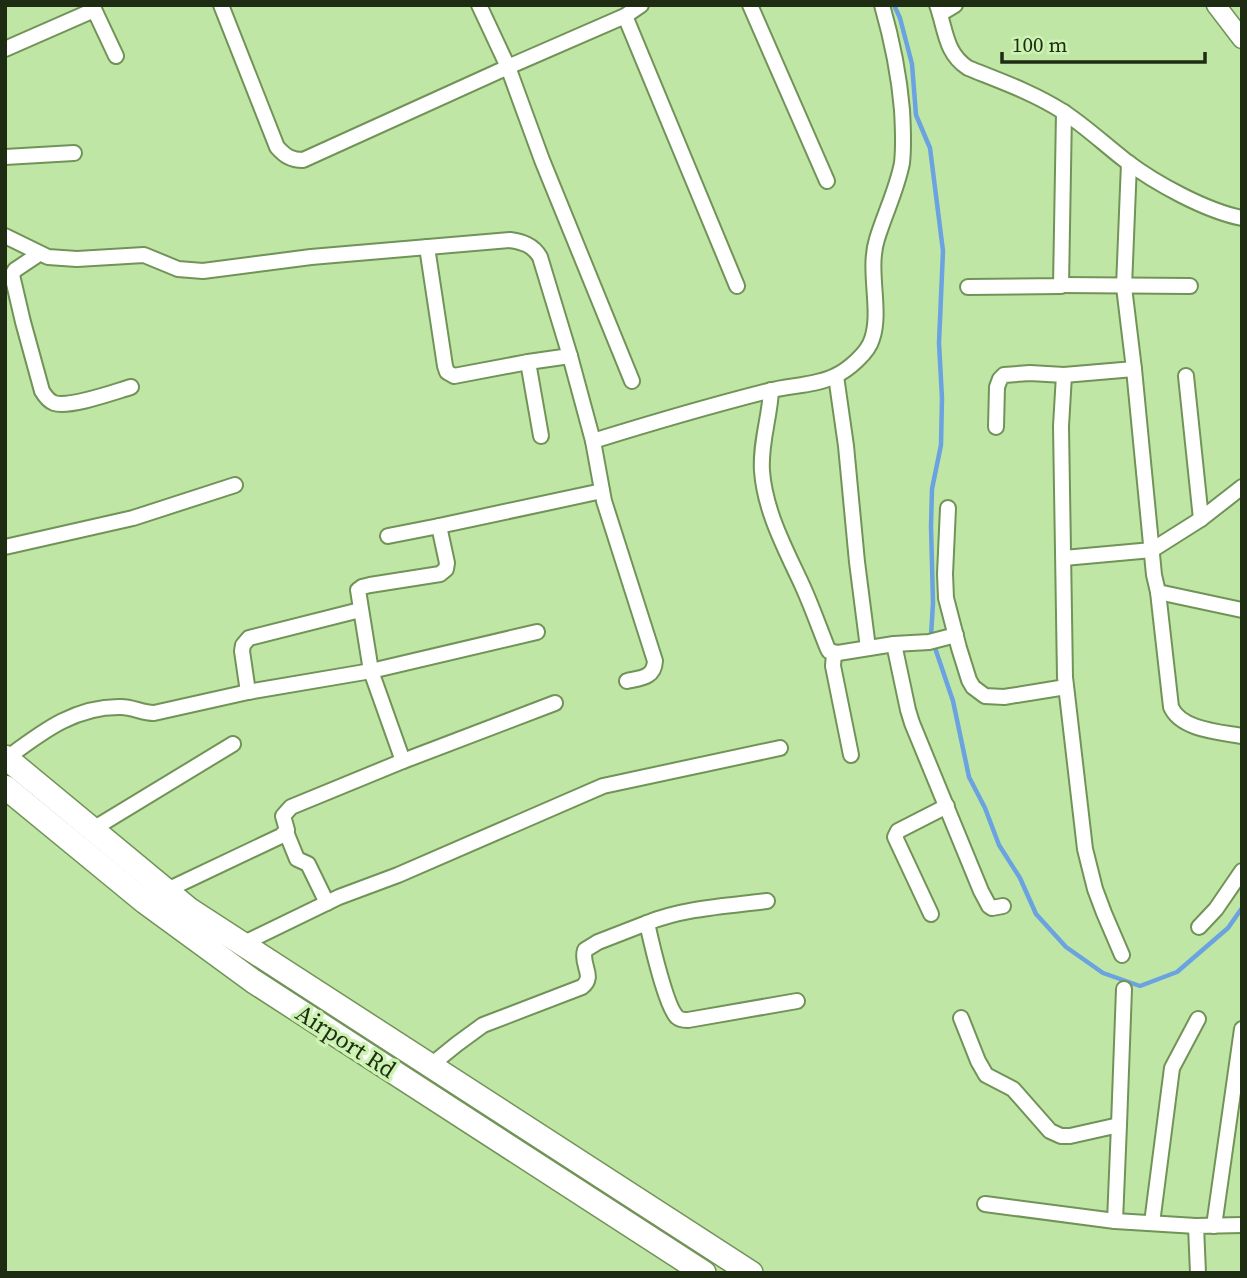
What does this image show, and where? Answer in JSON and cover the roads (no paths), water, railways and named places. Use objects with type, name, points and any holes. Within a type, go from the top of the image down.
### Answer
[{"type":"main road","points":[[6,758],[190,910],[751,1273]]},
{"type":"main road","name":"Airport Rd","points":[[5,787],[145,902],[253,981],[704,1273]]},
{"type":"street","points":[[221,5],[277,147],[284,155],[295,160],[303,160],[625,16],[641,5]]},
{"type":"street","points":[[480,5],[508,67],[542,160],[632,381]]},
{"type":"street","points":[[750,5],[827,180]]},
{"type":"street","points":[[593,441],[771,390],[836,376],[865,352],[873,339],[875,325],[874,247],[897,184],[904,137],[900,79],[882,5]]},
{"type":"street","points":[[955,5],[938,10],[951,50],[959,62],[1035,94],[1065,113],[1129,163],[1183,195],[1242,218]]},
{"type":"street","points":[[1216,5],[1242,39]]},
{"type":"street","points":[[5,49],[93,7],[116,56]]},
{"type":"street","points":[[625,16],[737,286]]},
{"type":"street","points":[[1061,285],[1065,113]]},
{"type":"street","points":[[5,157],[74,153]]},
{"type":"street","points":[[1129,163],[1124,287],[1154,575],[1171,707],[1181,720],[1195,726],[1242,736]]},
{"type":"street","points":[[5,236],[39,254],[58,259],[144,255],[178,269],[204,271],[311,257],[510,240],[523,242],[536,250],[570,356],[593,441],[604,501],[655,661],[652,673],[627,681]]},
{"type":"street","points":[[427,247],[447,372],[454,376],[570,356]]},
{"type":"street","points":[[39,254],[15,270],[13,279],[42,391],[54,403],[69,404],[131,387]]},
{"type":"street","points":[[968,287],[1190,286]]},
{"type":"street","points":[[528,362],[541,436]]},
{"type":"street","points":[[996,427],[997,387],[1004,375],[1064,375],[1134,369]]},
{"type":"street","points":[[1064,375],[1061,426],[1066,687],[1085,849],[1095,889],[1122,955]]},
{"type":"street","points":[[836,376],[868,648]]},
{"type":"street","points":[[1186,376],[1200,519]]},
{"type":"street","points":[[771,390],[763,442],[762,471],[770,510],[827,648],[834,653],[929,642],[953,636]]},
{"type":"street","points":[[5,547],[133,518],[235,485]]},
{"type":"street","points":[[1064,558],[1152,550],[1200,519],[1242,487]]},
{"type":"street","points":[[388,536],[602,491]]},
{"type":"street","points":[[948,508],[946,598],[953,636],[973,687],[985,696],[1004,697],[1066,687]]},
{"type":"street","points":[[404,761],[371,671],[358,590],[362,587],[444,572],[447,563],[439,526]]},
{"type":"street","points":[[1158,592],[1242,610]]},
{"type":"street","points":[[248,692],[242,651],[249,638],[360,610]]},
{"type":"street","points":[[6,758],[64,719],[87,712],[125,707],[143,713],[154,713],[248,692],[371,671],[537,632]]},
{"type":"street","points":[[894,644],[908,710],[987,904],[992,908],[1003,906]]},
{"type":"street","points":[[834,653],[833,666],[851,755]]},
{"type":"street","points":[[327,903],[308,864],[297,859],[286,832],[283,816],[286,811],[404,761],[555,704]]},
{"type":"street","points":[[93,829],[233,744]]},
{"type":"street","points":[[242,943],[327,903],[603,786],[780,748]]},
{"type":"street","points":[[932,914],[895,837],[898,831],[947,806]]},
{"type":"street","points":[[165,891],[286,832]]},
{"type":"street","points":[[1199,927],[1216,909],[1242,871]]},
{"type":"street","points":[[432,1065],[483,1025],[582,987],[589,979],[583,957],[585,950],[598,942],[659,918],[683,912],[767,901]]},
{"type":"street","points":[[647,923],[660,975],[677,1017],[688,1020],[797,1002]]},
{"type":"street","points":[[1115,1221],[1124,989]]},
{"type":"street","points":[[961,1018],[986,1076],[1013,1089],[1049,1131],[1070,1136],[1119,1125]]},
{"type":"street","points":[[1153,1223],[1172,1068],[1198,1019]]},
{"type":"street","points":[[1214,1226],[1242,1029]]},
{"type":"street","points":[[985,1204],[1115,1221],[1196,1226],[1242,1225]]},
{"type":"street","points":[[1196,1226],[1198,1273]]},
{"type":"waterway","points":[[894,5],[912,64],[916,115],[930,148],[943,251],[939,343],[941,445],[932,489],[931,636],[953,701],[969,777],[985,808],[999,845],[1020,878],[1036,914],[1066,947],[1103,973],[1140,986],[1177,972],[1228,928],[1242,908]]}]
